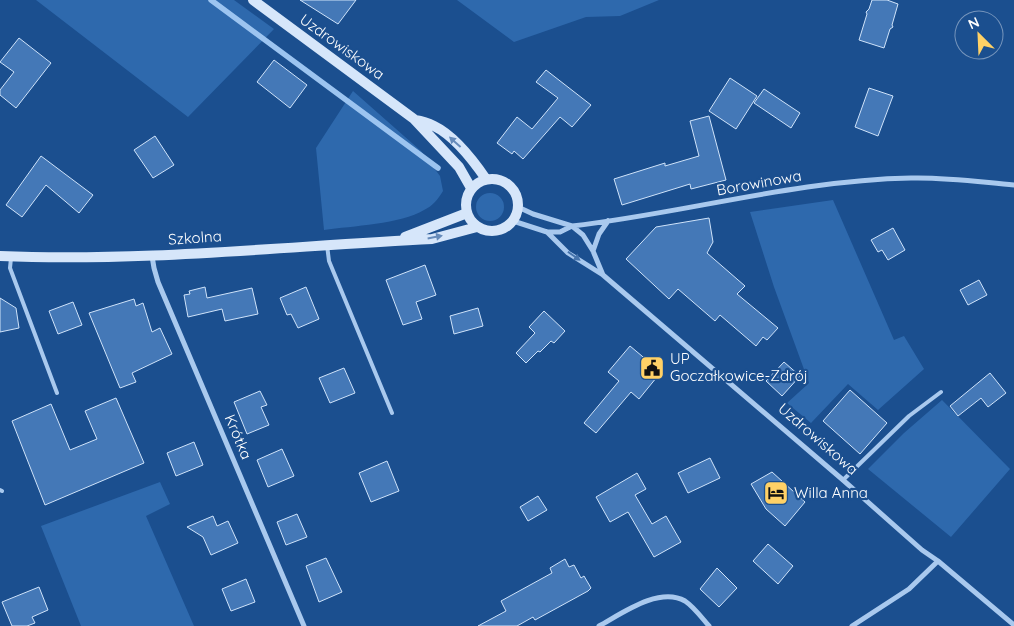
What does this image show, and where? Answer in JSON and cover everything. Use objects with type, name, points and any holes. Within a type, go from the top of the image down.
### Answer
[{"type":"street","name":"Uzdrowiskowa","points":[[252,0],[414,119],[459,168],[471,188]]},
{"type":"street","name":"Uzdrowiskowa","points":[[414,119],[434,126],[455,142],[472,159],[486,179]]},
{"type":"street","points":[[494,178],[509,184],[515,191],[518,199],[518,207],[513,221],[500,230],[484,230],[471,221],[467,213],[465,204],[471,188],[477,182],[486,179],[494,178]]},
{"type":"street","name":"Borowinowa","points":[[547,232],[560,232],[572,226],[794,189],[860,181],[939,178],[1014,185]]},
{"type":"street","points":[[518,207],[533,214],[572,226]]},
{"type":"street","name":"Szkolna","points":[[392,241],[467,213]]},
{"type":"street","points":[[513,221],[547,232]]},
{"type":"street","points":[[593,251],[599,234],[608,221]]},
{"type":"street","name":"Szkolna","points":[[5,256],[152,256],[432,239],[477,226]]},
{"type":"street","name":"Uzdrowiskowa","points":[[572,226],[583,236],[593,251],[603,276]]},
{"type":"street","name":"Uzdrowiskowa","points":[[547,232],[568,252],[603,276],[843,480],[922,550],[938,561],[1014,625]]},
{"type":"street","name":"Krótka","points":[[152,256],[158,282],[304,626]]},
{"type":"street","points":[[852,626],[910,589],[938,561]]},
{"type":"street","points":[[599,626],[642,602],[663,597],[677,598],[686,602],[709,626]]},
{"type":"lane","points":[[327,245],[329,261],[392,413]]},
{"type":"lane","points":[[5,256],[56,393]]},
{"type":"lane","points":[[843,480],[909,416],[940,392]]},
{"type":"shaded area","points":[[36,0],[234,0],[274,29],[188,117]]},
{"type":"shaded area","points":[[457,0],[659,0],[620,16],[586,17],[514,42]]},
{"type":"shaded area","points":[[353,91],[421,151],[440,176],[443,191],[433,204],[414,215],[362,226],[324,230],[316,148]]},
{"type":"shaded area","points":[[490,193],[500,197],[504,207],[500,217],[490,221],[480,217],[476,207],[480,197]]},
{"type":"shaded area","points":[[833,200],[894,340],[904,336],[924,369],[878,410],[848,384],[811,423],[787,403],[809,383],[774,287],[750,212]]},
{"type":"shaded area","points":[[942,400],[1010,469],[951,537],[868,469],[904,433]]},
{"type":"shaded area","points":[[160,482],[170,504],[146,516],[194,626],[81,626],[41,526]]},
{"type":"building","points":[[300,0],[356,0],[338,24]]},
{"type":"building","points":[[872,0],[887,0],[898,4],[893,27],[890,29],[884,48],[859,40],[866,12]]},
{"type":"building","points":[[19,38],[51,63],[16,108],[0,95],[0,90],[14,72],[0,62]]},
{"type":"building","points":[[274,60],[307,85],[290,108],[257,82]]},
{"type":"building","points":[[546,70],[591,105],[572,127],[560,117],[523,159],[514,151],[512,154],[497,143],[517,117],[532,129],[558,98],[536,82]]},
{"type":"building","points":[[730,78],[757,96],[736,129],[709,111]]},
{"type":"building","points":[[869,88],[893,96],[878,136],[855,127]]},
{"type":"building","points":[[764,89],[800,113],[791,128],[754,103]]},
{"type":"building","points":[[709,116],[726,180],[691,189],[690,184],[622,205],[614,179],[665,163],[665,166],[699,156],[690,121]]},
{"type":"building","points":[[155,136],[174,165],[153,178],[134,150]]},
{"type":"building","points":[[41,156],[93,195],[79,213],[46,185],[22,217],[6,205]]},
{"type":"building","points":[[709,218],[713,242],[707,253],[745,286],[737,294],[778,328],[767,340],[763,337],[756,346],[720,315],[715,321],[678,289],[669,299],[626,259],[656,227]]},
{"type":"building","points":[[893,228],[905,250],[888,260],[882,250],[878,252],[871,240]]},
{"type":"building","points":[[425,265],[436,295],[416,302],[422,319],[403,325],[386,280]]},
{"type":"building","points":[[979,280],[987,295],[968,305],[960,290]]},
{"type":"building","points":[[205,287],[207,298],[252,288],[258,314],[225,321],[222,309],[188,317],[184,295],[190,294],[189,291]]},
{"type":"building","points":[[306,287],[319,319],[298,328],[291,314],[287,315],[280,298]]},
{"type":"building","points":[[0,298],[16,308],[19,328],[0,332]]},
{"type":"building","points":[[134,299],[136,306],[143,303],[152,332],[160,328],[172,354],[132,373],[136,382],[120,388],[89,313]]},
{"type":"building","points":[[73,302],[82,325],[58,334],[49,311]]},
{"type":"building","points":[[478,308],[483,326],[454,334],[450,316]]},
{"type":"building","points":[[544,311],[565,331],[554,343],[551,341],[526,363],[516,353],[535,333],[529,327]]},
{"type":"building","points":[[630,346],[661,372],[639,399],[631,392],[596,433],[584,423],[619,381],[608,372]]},
{"type":"building","points":[[784,362],[800,376],[782,396],[766,381]]},
{"type":"building","points":[[344,368],[355,393],[330,403],[319,378]]},
{"type":"building","points":[[990,373],[1006,393],[988,407],[981,398],[958,416],[950,406]]},
{"type":"building","points":[[850,390],[887,423],[860,454],[823,421]]},
{"type":"building","points":[[260,391],[267,405],[261,407],[269,425],[247,434],[234,402]]},
{"type":"building","points":[[116,398],[144,463],[45,505],[12,421],[51,404],[70,450],[97,439],[85,411]]},
{"type":"building","points":[[194,442],[203,465],[176,476],[167,453]]},
{"type":"building","points":[[282,449],[294,476],[268,487],[257,460]]},
{"type":"building","points":[[710,458],[720,478],[688,493],[678,473]]},
{"type":"building","points":[[387,461],[399,491],[371,502],[359,473]]},
{"type":"building","name":"Willa Anna","points":[[772,472],[805,502],[785,526],[766,509],[751,484]]},
{"type":"building","points":[[637,473],[646,489],[635,495],[652,524],[666,516],[681,542],[654,557],[628,512],[610,522],[596,497]]},
{"type":"building","points":[[538,496],[547,510],[528,521],[520,507]]},
{"type":"building","points":[[297,514],[307,537],[286,545],[277,522]]},
{"type":"building","points":[[213,516],[217,526],[228,521],[238,543],[211,555],[203,537],[187,527]]},
{"type":"building","points":[[768,544],[793,566],[778,584],[753,561]]},
{"type":"building","points":[[326,558],[342,592],[319,602],[306,566]]},
{"type":"building","points":[[565,559],[569,567],[574,565],[581,578],[584,576],[591,588],[588,591],[535,620],[533,617],[517,626],[478,626],[506,611],[501,601],[552,573],[550,568]]},
{"type":"building","points":[[717,568],[737,588],[719,607],[700,589]]},
{"type":"building","points":[[246,579],[255,602],[231,611],[222,589]]},
{"type":"building","points":[[39,587],[48,610],[32,617],[35,623],[27,626],[12,626],[2,602]]},
{"type":"waterway","points":[[211,0],[438,168]]},
{"type":"place","name":"UP Goczałkowice-Zdrój","points":[[652,368]]},
{"type":"place","name":"Willa Anna","points":[[776,493]]}]
